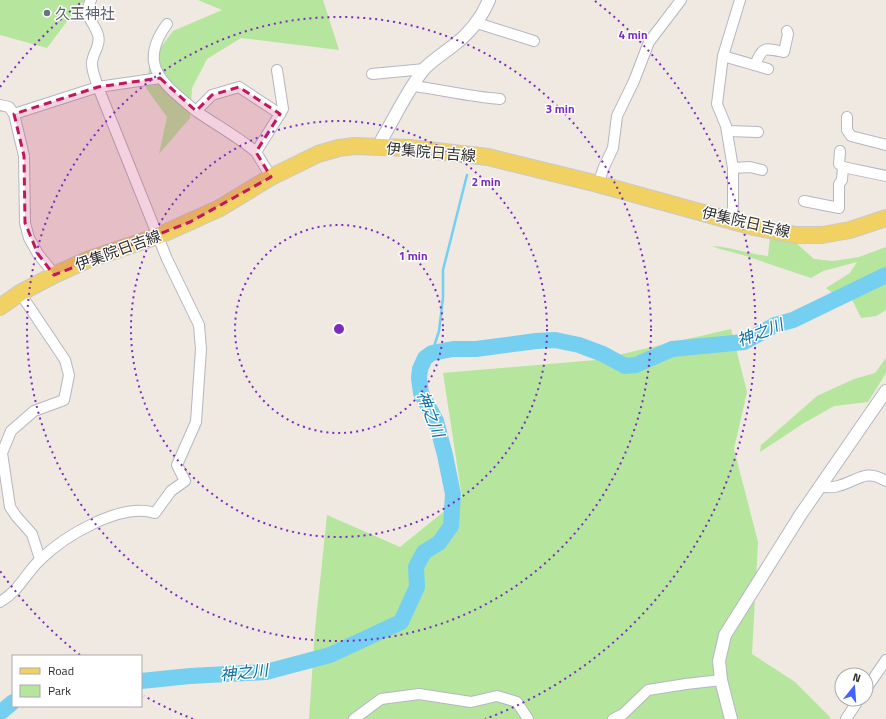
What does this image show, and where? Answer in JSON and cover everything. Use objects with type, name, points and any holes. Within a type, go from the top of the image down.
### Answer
[{"type":"main road","name":"伊集院日吉線","points":[[0,306],[20,293],[54,275],[87,260],[158,236],[220,208],[271,177],[318,154],[339,148],[354,146],[446,152],[488,157],[598,184],[777,232],[796,235],[822,235],[850,230],[886,218]]},
{"type":"street","points":[[0,602],[9,596],[22,583],[40,559],[66,539],[83,529],[116,514],[146,510],[155,513],[171,491],[185,481],[177,465],[196,422],[202,349],[199,325],[167,259],[98,87],[92,63],[97,49],[98,35],[90,21],[87,11],[91,0]]},
{"type":"street","points":[[381,147],[382,139],[425,69],[435,59],[468,35],[477,23],[489,0]]},
{"type":"street","points":[[598,184],[613,148],[616,116],[634,81],[649,42],[681,0]]},
{"type":"street","points":[[730,220],[732,207],[733,168],[726,126],[717,104],[723,56],[740,0]]},
{"type":"street","points":[[477,23],[534,41]]},
{"type":"street","points":[[167,24],[155,45],[153,61],[157,74],[165,84],[196,111],[238,137],[256,152],[271,177]]},
{"type":"street","points":[[755,66],[760,52],[764,50],[770,49],[784,52],[788,34],[787,31]]},
{"type":"street","points":[[723,56],[768,69]]},
{"type":"street","points":[[372,74],[425,69]]},
{"type":"street","points":[[256,152],[283,109],[277,70]]},
{"type":"street","points":[[14,114],[98,87],[160,78]]},
{"type":"street","points":[[414,86],[464,94],[477,98],[500,99]]},
{"type":"street","points":[[196,111],[212,95],[239,87],[280,114]]},
{"type":"street","points":[[0,105],[9,107],[14,114],[24,156],[26,223],[29,238],[38,254],[54,275]]},
{"type":"street","points":[[847,117],[847,130],[851,136],[886,146]]},
{"type":"street","points":[[727,131],[758,132]]},
{"type":"street","points":[[840,152],[839,164],[843,167],[886,176]]},
{"type":"street","points":[[733,168],[750,167],[762,170]]},
{"type":"street","points":[[804,201],[839,208],[839,184],[842,180],[843,167]]},
{"type":"street","points":[[20,293],[65,360],[69,375],[64,400],[34,411],[11,431],[2,453],[10,507],[32,534],[40,559]]},
{"type":"street","points":[[731,719],[721,680],[719,661],[725,635],[801,514],[886,391]]},
{"type":"street","points":[[819,487],[837,487],[864,475],[872,475],[886,481]]},
{"type":"street","points":[[874,677],[886,660]]},
{"type":"street","points":[[613,719],[623,714],[648,690],[721,680]]},
{"type":"street","points":[[354,719],[381,699],[419,694],[471,702],[497,696],[517,702],[528,719]]},
{"type":"street","points":[[846,719],[854,707]]},
{"type":"highlighted area","points":[[160,78],[196,111],[212,95],[239,87],[280,114],[256,152],[271,177],[190,222],[54,275],[38,254],[25,223],[24,156],[14,114],[98,87]]},
{"type":"green space","points":[[0,0],[87,0],[80,4],[47,48],[0,35]]},
{"type":"green space","points":[[198,0],[323,0],[339,50],[241,38],[207,59],[192,88],[190,118],[159,154],[167,117],[146,88],[150,62],[173,31],[222,10]]},
{"type":"green space","points":[[770,237],[795,242],[814,259],[833,261],[859,257],[886,247],[886,310],[876,316],[861,318],[847,289],[835,295],[826,288],[850,273],[857,262],[823,271],[811,278],[712,246],[768,256]]},
{"type":"green space","points":[[731,329],[747,392],[734,449],[758,542],[752,654],[795,682],[830,717],[830,719],[309,719],[315,630],[327,515],[400,547],[462,497],[443,373],[596,360]]},
{"type":"green space","points":[[886,358],[886,373],[868,402],[834,406],[804,423],[760,452],[761,445],[817,396],[854,379],[875,373]]},
{"type":"waterway","points":[[432,353],[439,331],[443,298],[443,270],[467,175]]},
{"type":"waterway","name":"神之川","points":[[142,681],[190,676],[266,672],[330,655],[401,622],[417,587],[416,567],[424,552],[439,543],[451,526],[453,494],[445,455],[436,421],[421,393],[419,378],[420,369],[425,358],[432,353],[453,349],[476,349],[555,340],[579,345],[603,354],[625,366],[636,365],[672,349],[744,342],[775,325],[793,320],[886,275]]},
{"type":"waterway","name":"神之川","points":[[0,713],[12,703]]},
{"type":"place","name":"久玉神社","points":[[47,13]]}]
